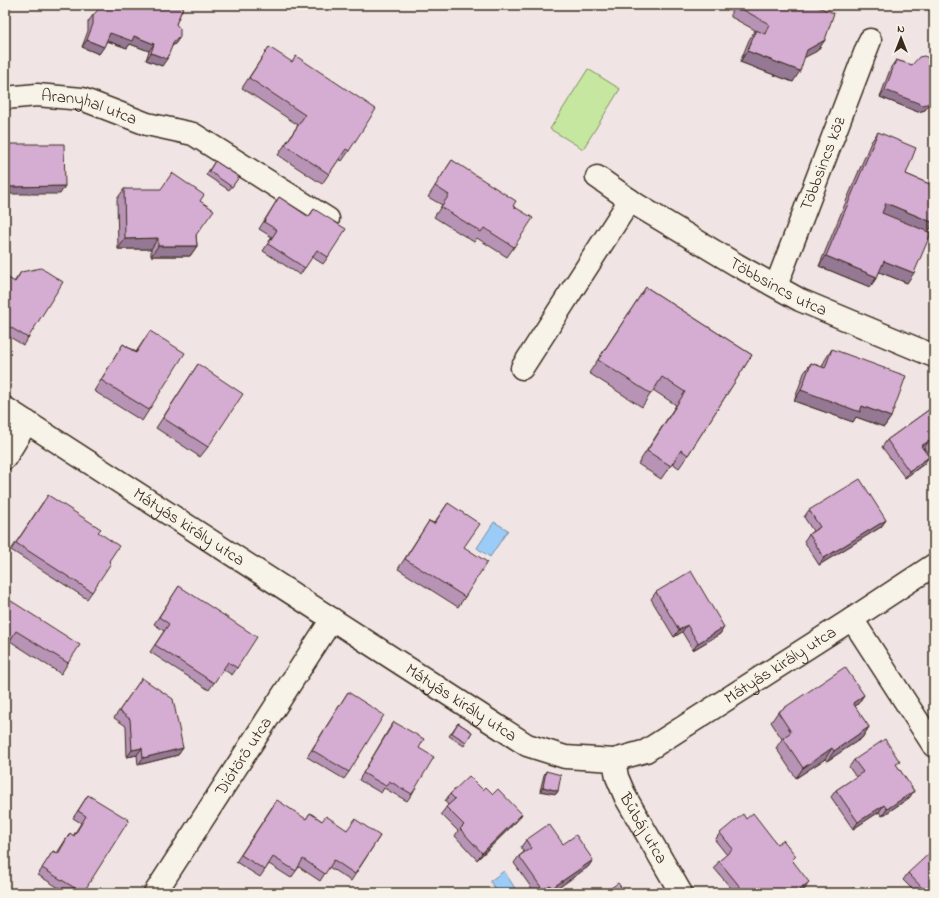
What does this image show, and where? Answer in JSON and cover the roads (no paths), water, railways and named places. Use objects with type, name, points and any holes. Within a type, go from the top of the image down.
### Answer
[{"type":"street","name":"Többsincs köz","points":[[776,286],[870,40]]},
{"type":"street","name":"Aranyhal utca","points":[[5,98],[37,95],[82,99],[147,124],[193,134],[328,219]]},
{"type":"street","name":"Többsincs utca","points":[[597,177],[630,200],[737,265],[800,300],[934,356]]},
{"type":"street","points":[[522,368],[630,200]]},
{"type":"street","name":"Mátyás király utca","points":[[5,408],[527,745],[565,757],[614,760],[646,751],[934,565]]},
{"type":"street","points":[[5,458],[27,422]]},
{"type":"street","name":"Diótörő utca","points":[[155,893],[332,619]]},
{"type":"street","points":[[852,619],[934,746]]},
{"type":"street","name":"Bűbáj utca","points":[[614,760],[617,777],[626,798],[681,893]]},
{"type":"water","points":[[494,522],[508,530],[490,557],[477,548]]},
{"type":"water","points":[[504,871],[518,893],[498,893],[490,881]]}]
